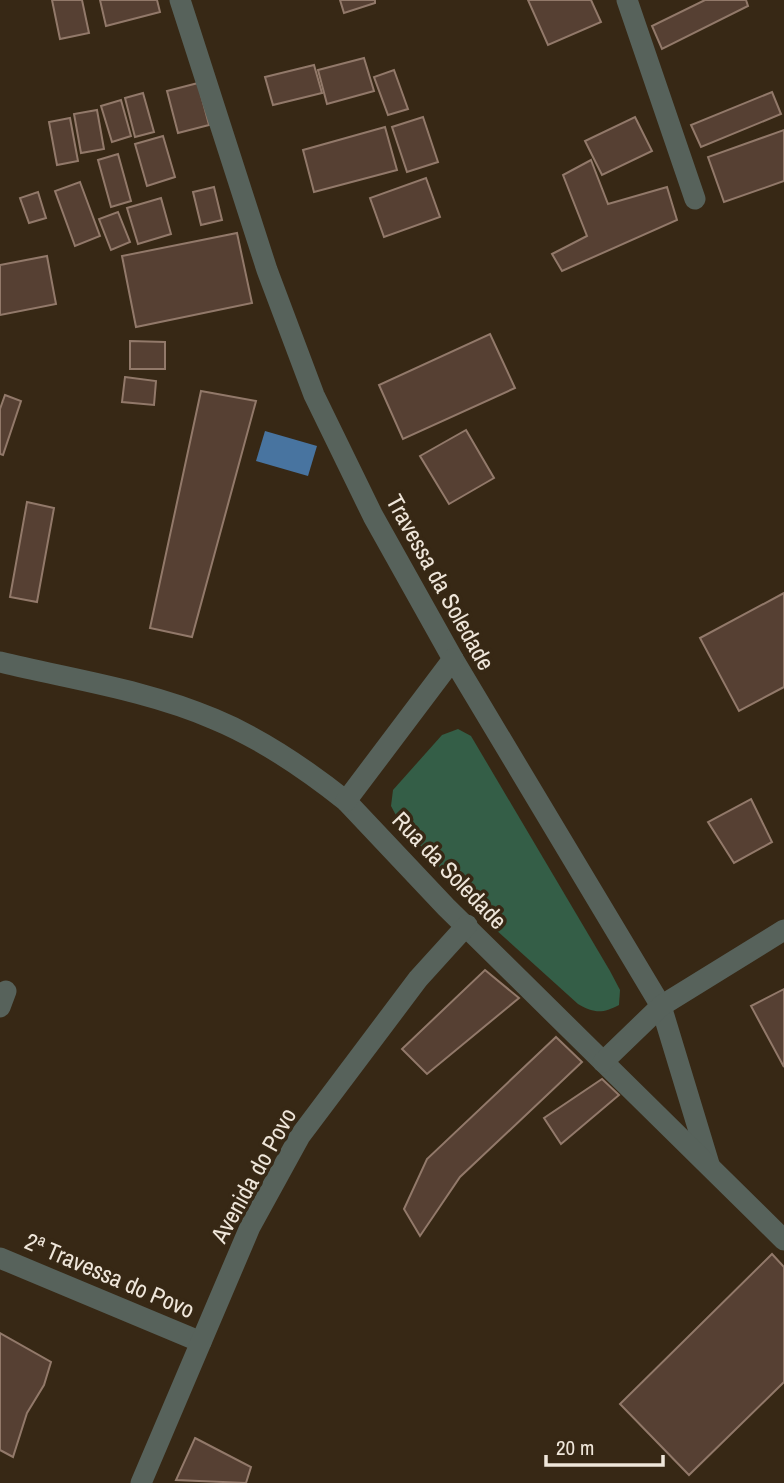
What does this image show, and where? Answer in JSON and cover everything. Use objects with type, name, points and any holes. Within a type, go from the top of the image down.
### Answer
[{"type":"street","name":"Travessa da Soledade","points":[[180,0],[267,270],[314,395],[373,516],[453,659],[661,1006],[709,1164]]},
{"type":"street","points":[[627,0],[695,199]]},
{"type":"street","points":[[346,801],[453,659]]},
{"type":"street","name":"Rua da Soledade","points":[[0,662],[173,704],[215,719],[273,752],[346,801],[603,1062],[784,1240]]},
{"type":"street","name":"Avenida do Povo","points":[[141,1483],[250,1227],[300,1136],[418,979],[467,925]]},
{"type":"street","points":[[603,1062],[661,1006],[784,930]]},
{"type":"street","name":"2ª Travessa do Povo","points":[[0,1258],[201,1342]]},
{"type":"green space","points":[[458,729],[471,736],[610,971],[620,990],[619,1005],[598,1011],[578,1004],[475,911],[398,819],[391,806],[393,790],[442,735]]},
{"type":"water","points":[[265,431],[317,446],[308,476],[256,461]]},
{"type":"building","points":[[52,0],[82,0],[89,33],[60,39]]},
{"type":"building","points":[[100,0],[157,0],[160,12],[106,26]]},
{"type":"building","points":[[340,0],[375,0],[375,3],[344,13]]},
{"type":"building","points":[[528,0],[591,0],[601,22],[548,45]]},
{"type":"building","points":[[705,0],[746,0],[748,6],[662,49],[652,26]]},
{"type":"building","points":[[364,58],[374,91],[327,104],[318,70]]},
{"type":"building","points":[[314,65],[322,93],[273,105],[265,77]]},
{"type":"building","points":[[394,70],[408,109],[388,115],[374,77]]},
{"type":"building","points":[[198,83],[209,125],[178,133],[167,91]]},
{"type":"building","points":[[772,92],[781,114],[701,147],[691,125]]},
{"type":"building","points":[[143,93],[154,132],[135,137],[125,98]]},
{"type":"building","points":[[121,100],[131,136],[112,142],[101,106]]},
{"type":"building","points":[[97,110],[104,149],[81,153],[74,114]]},
{"type":"building","points":[[423,117],[438,162],[407,172],[392,127]]},
{"type":"building","points":[[635,117],[652,151],[602,175],[585,141]]},
{"type":"building","points":[[70,118],[78,161],[57,165],[49,122]]},
{"type":"building","points":[[385,127],[397,170],[314,192],[303,150]]},
{"type":"building","points":[[784,130],[784,181],[724,202],[708,157]]},
{"type":"building","points":[[163,136],[175,177],[147,186],[135,144]]},
{"type":"building","points":[[118,154],[131,201],[111,207],[98,160]]},
{"type":"building","points":[[591,160],[608,204],[667,187],[677,220],[562,271],[552,254],[587,236],[563,175]]},
{"type":"building","points":[[426,178],[440,217],[384,237],[370,198]]},
{"type":"building","points":[[80,182],[100,236],[75,246],[55,191]]},
{"type":"building","points":[[214,187],[222,220],[201,225],[193,192]]},
{"type":"building","points":[[38,192],[46,218],[29,223],[20,198]]},
{"type":"building","points":[[161,198],[171,234],[138,244],[127,208]]},
{"type":"building","points":[[118,212],[130,242],[111,250],[99,219]]},
{"type":"building","points":[[237,233],[252,303],[136,327],[122,256]]},
{"type":"building","points":[[47,256],[56,304],[0,315],[0,265]]},
{"type":"building","points":[[490,334],[515,388],[403,439],[379,385]]},
{"type":"building","points":[[130,341],[165,342],[165,369],[130,369]]},
{"type":"building","points":[[125,377],[156,381],[154,405],[122,402]]},
{"type":"building","points":[[201,391],[256,401],[192,637],[150,628]]},
{"type":"building","points":[[5,395],[21,401],[3,455],[0,454],[0,409]]},
{"type":"building","points":[[466,430],[494,478],[449,504],[420,456]]},
{"type":"building","points":[[27,502],[54,508],[37,602],[10,597]]},
{"type":"building","points":[[784,593],[784,687],[739,711],[700,638]]},
{"type":"building","points":[[751,799],[772,842],[734,863],[708,822]]},
{"type":"building","points":[[485,970],[519,998],[427,1074],[402,1049]]},
{"type":"building","points":[[784,989],[784,1067],[751,1006]]},
{"type":"building","points":[[556,1037],[582,1062],[460,1177],[420,1236],[404,1209],[427,1159]]},
{"type":"building","points":[[602,1079],[619,1095],[561,1144],[544,1118]]},
{"type":"building","points":[[772,1254],[784,1267],[784,1382],[689,1475],[620,1404]]},
{"type":"building","points":[[0,1333],[51,1362],[44,1385],[27,1413],[13,1457],[0,1450]]},
{"type":"building","points":[[195,1438],[251,1467],[246,1483],[176,1480]]}]
